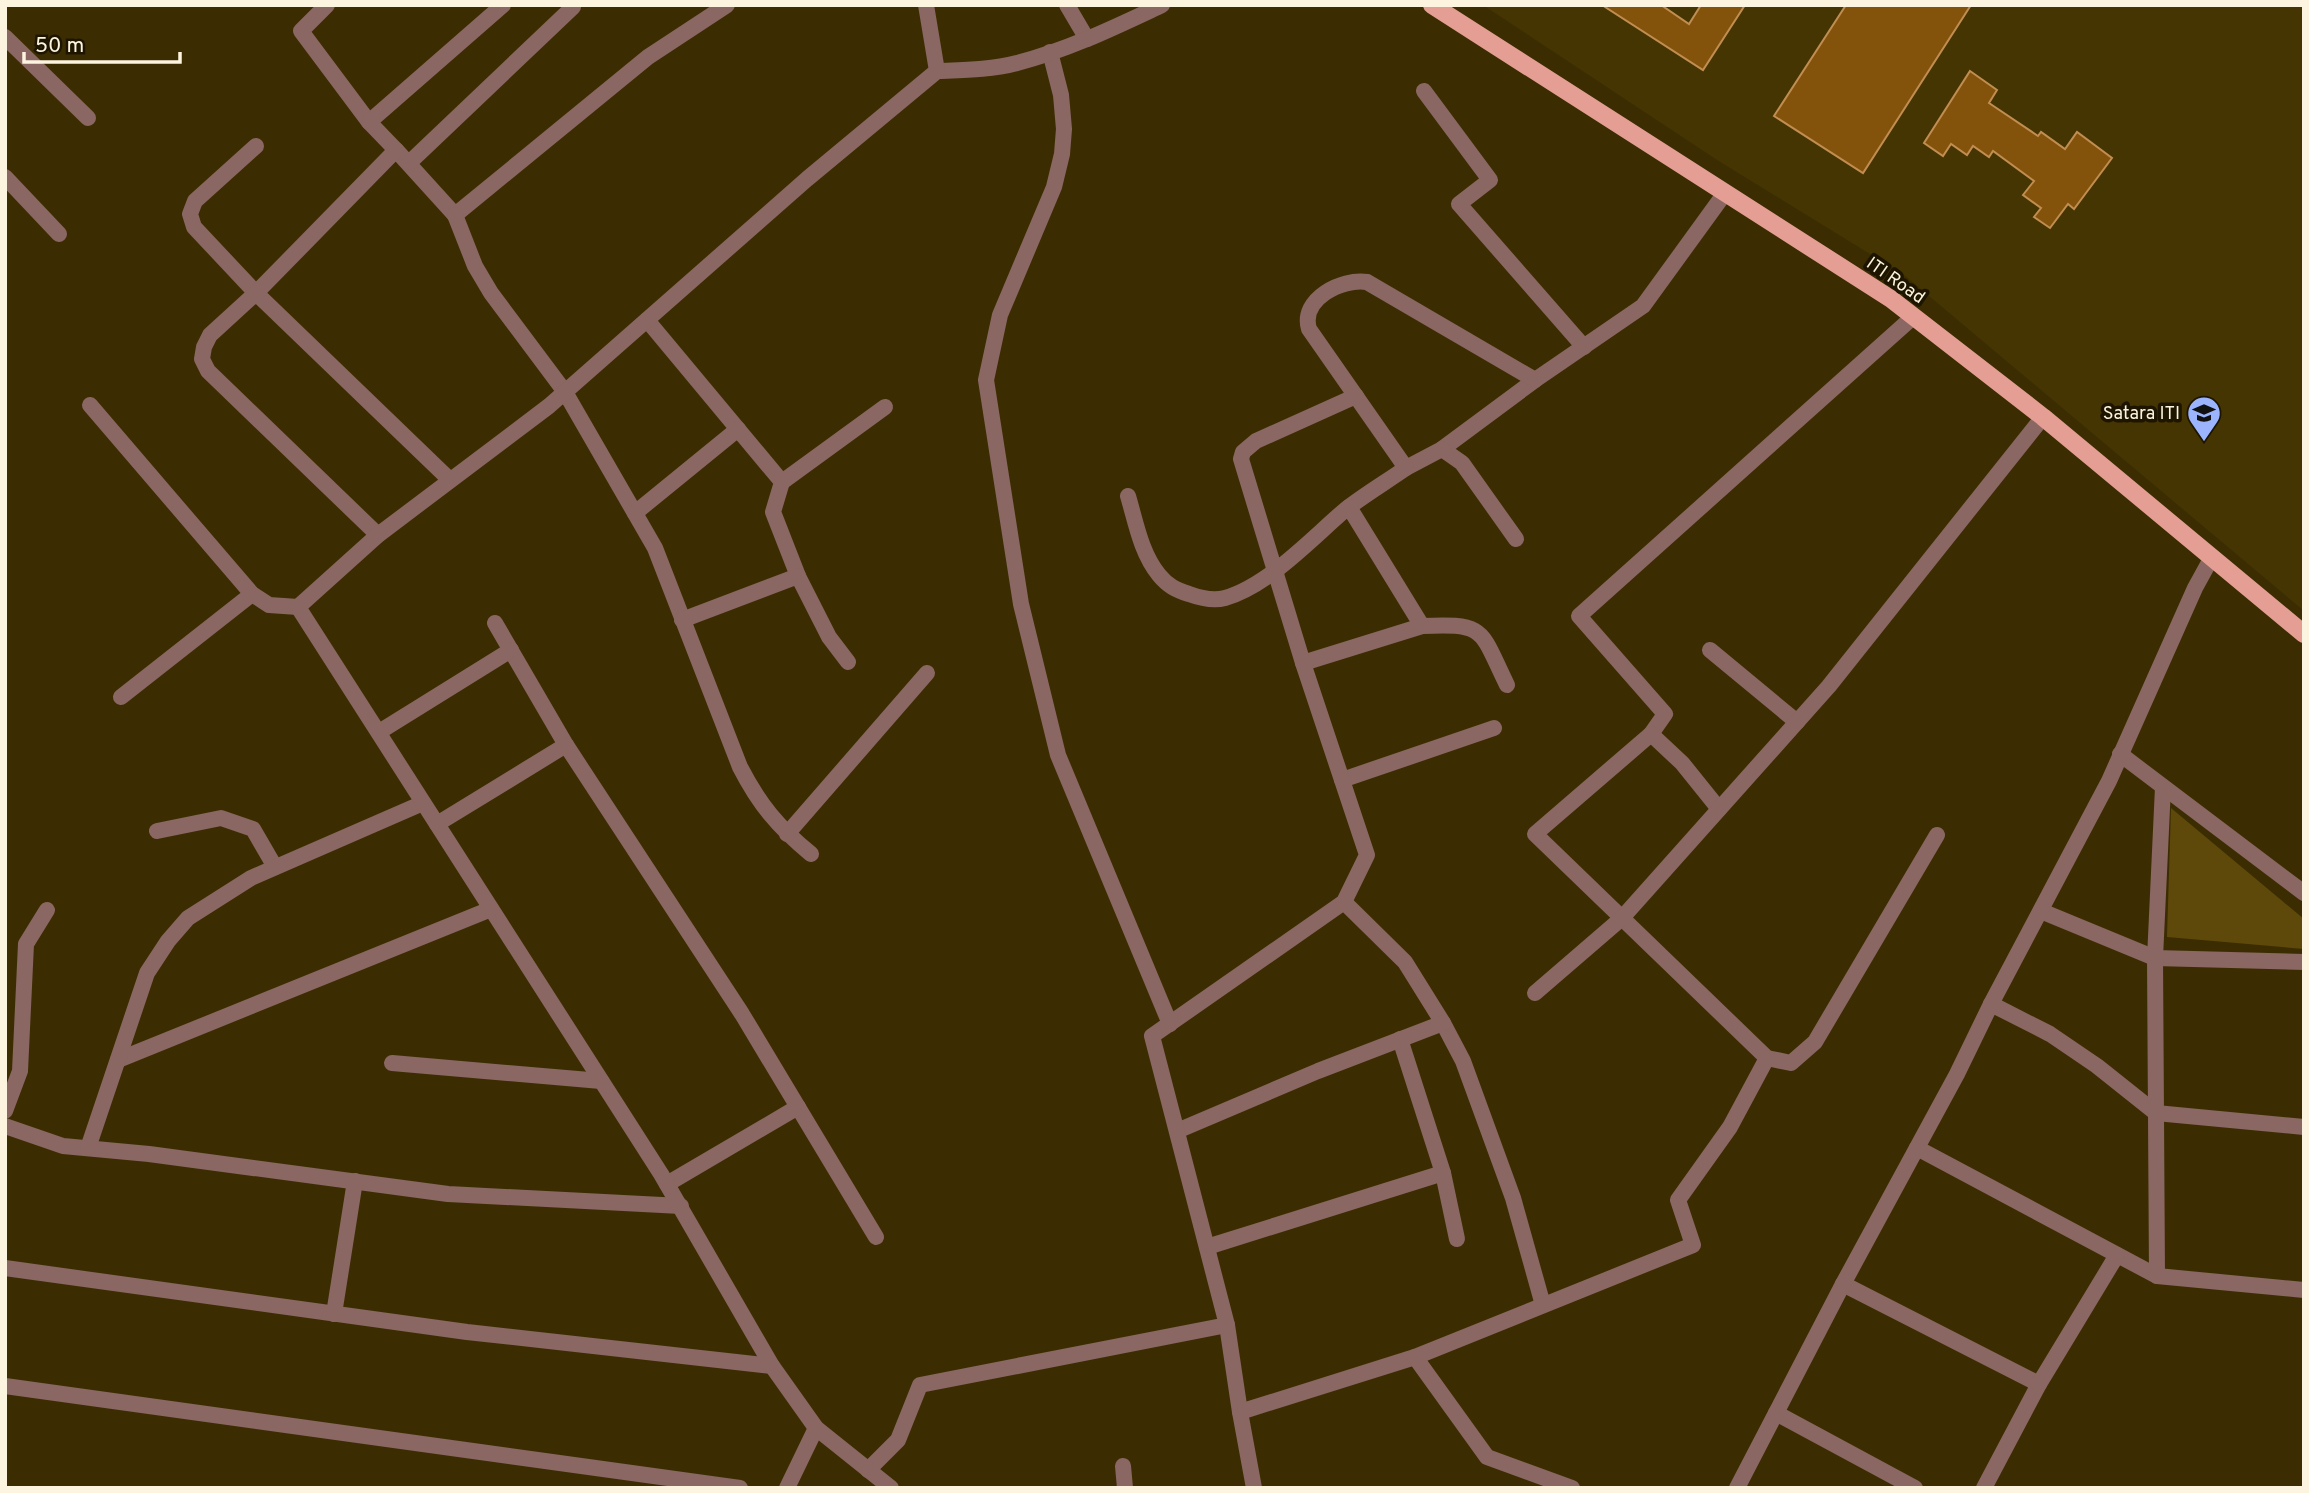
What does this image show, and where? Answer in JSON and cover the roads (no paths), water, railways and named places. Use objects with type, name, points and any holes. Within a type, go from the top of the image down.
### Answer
[{"type":"main road","name":"ITI Road","points":[[1432,5],[1891,299],[2043,417],[2304,634]]},
{"type":"street","points":[[327,5],[300,31],[369,122],[455,215],[475,266],[491,293],[565,392],[655,548],[740,767],[764,809],[787,834],[811,854]]},
{"type":"street","points":[[369,122],[503,5]]},
{"type":"street","points":[[455,215],[648,57],[727,5]]},
{"type":"street","points":[[926,5],[937,71]]},
{"type":"street","points":[[1067,5],[1087,39]]},
{"type":"street","points":[[90,405],[252,594],[269,605],[298,607],[378,535],[565,392],[807,179],[937,71],[1002,66],[1087,39],[1161,5]]},
{"type":"street","points":[[409,163],[573,7]]},
{"type":"street","points":[[5,37],[88,118]]},
{"type":"street","points":[[1049,52],[1061,95],[1062,154],[1054,187],[1000,316],[986,380],[1021,604],[1058,755],[1170,1024]]},
{"type":"street","points":[[1424,91],[1490,180],[1459,204],[1584,347]]},
{"type":"street","points":[[256,146],[195,201],[190,214],[194,227],[256,293],[450,481]]},
{"type":"street","points":[[378,535],[208,371],[202,359],[210,335],[256,293],[396,149]]},
{"type":"street","points":[[5,177],[59,233]]},
{"type":"street","points":[[1128,496],[1145,553],[1158,574],[1172,589],[1214,600],[1248,588],[1274,571],[1349,507],[1406,468],[1442,449],[1535,380],[1643,306],[1725,193]]},
{"type":"street","points":[[1406,468],[1309,329],[1307,314],[1313,303],[1332,290],[1356,280],[1367,282],[1535,380]]},
{"type":"street","points":[[1913,317],[1579,616],[1665,714],[1651,734],[1535,834],[1767,1058],[1791,1063],[1815,1042],[1937,835]]},
{"type":"street","points":[[647,320],[782,482]]},
{"type":"street","points":[[1254,1488],[1227,1325],[1152,1036],[1344,902],[1367,855],[1303,663],[1241,459],[1243,452],[1256,441],[1356,396]]},
{"type":"street","points":[[848,662],[829,637],[799,576],[773,512],[782,482],[886,407]]},
{"type":"street","points":[[1535,993],[1622,918],[1829,686],[2043,417]]},
{"type":"street","points":[[635,513],[738,429]]},
{"type":"street","points":[[1442,449],[1462,463],[1516,539]]},
{"type":"street","points":[[1349,507],[1422,626]]},
{"type":"street","points":[[1737,1488],[2109,781],[2195,588],[2212,557]]},
{"type":"street","points":[[682,620],[799,576]]},
{"type":"street","points":[[121,697],[252,594]]},
{"type":"street","points":[[298,607],[681,1206],[772,1366],[816,1428],[891,1488]]},
{"type":"street","points":[[495,623],[566,745],[742,1014],[876,1237]]},
{"type":"street","points":[[1303,663],[1422,626],[1458,624],[1477,631],[1485,639],[1507,685]]},
{"type":"street","points":[[379,732],[511,650]]},
{"type":"street","points":[[1710,650],[1797,722]]},
{"type":"street","points":[[787,834],[927,673]]},
{"type":"street","points":[[1342,780],[1494,728]]},
{"type":"street","points":[[1651,734],[1682,763],[1719,809]]},
{"type":"street","points":[[437,824],[566,745]]},
{"type":"street","points":[[2120,754],[2304,893]]},
{"type":"street","points":[[2157,1276],[2155,958],[2164,786]]},
{"type":"street","points":[[88,1148],[147,973],[168,941],[188,918],[251,878],[423,803]]},
{"type":"street","points":[[156,831],[221,818],[253,829],[275,867]]},
{"type":"street","points":[[1344,902],[1405,962],[1463,1061],[1513,1198],[1543,1305]]},
{"type":"street","points":[[118,1060],[491,909]]},
{"type":"street","points":[[5,1111],[20,1071],[26,944],[47,910]]},
{"type":"street","points":[[2040,911],[2155,958],[2304,962]]},
{"type":"street","points":[[1991,1004],[2050,1034],[2097,1066],[2156,1113],[2304,1127]]},
{"type":"street","points":[[1177,1131],[1443,1023]]},
{"type":"street","points":[[1400,1039],[1443,1173],[1457,1239]]},
{"type":"street","points":[[1241,1412],[1415,1357],[1693,1245],[1678,1200],[1730,1127],[1767,1058]]},
{"type":"street","points":[[392,1063],[601,1081]]},
{"type":"street","points":[[667,1185],[798,1107]]},
{"type":"street","points":[[5,1126],[63,1146],[448,1194],[681,1206]]},
{"type":"street","points":[[1917,1149],[2157,1276],[2304,1290]]},
{"type":"street","points":[[1207,1247],[1443,1173]]},
{"type":"street","points":[[334,1314],[355,1181]]},
{"type":"street","points":[[1984,1488],[2039,1384],[2117,1255]]},
{"type":"street","points":[[5,1268],[467,1332],[772,1366]]},
{"type":"street","points":[[1843,1283],[2039,1384]]},
{"type":"street","points":[[868,1470],[898,1440],[920,1385],[1227,1325]]},
{"type":"street","points":[[1415,1357],[1487,1457],[1572,1488]]},
{"type":"street","points":[[5,1386],[740,1488]]},
{"type":"street","points":[[1776,1413],[1888,1482],[1915,1488]]},
{"type":"street","points":[[787,1488],[816,1428]]},
{"type":"street","points":[[1123,1466],[1125,1488]]},
{"type":"place","name":"Satara ITI","points":[[2204,443]]}]
